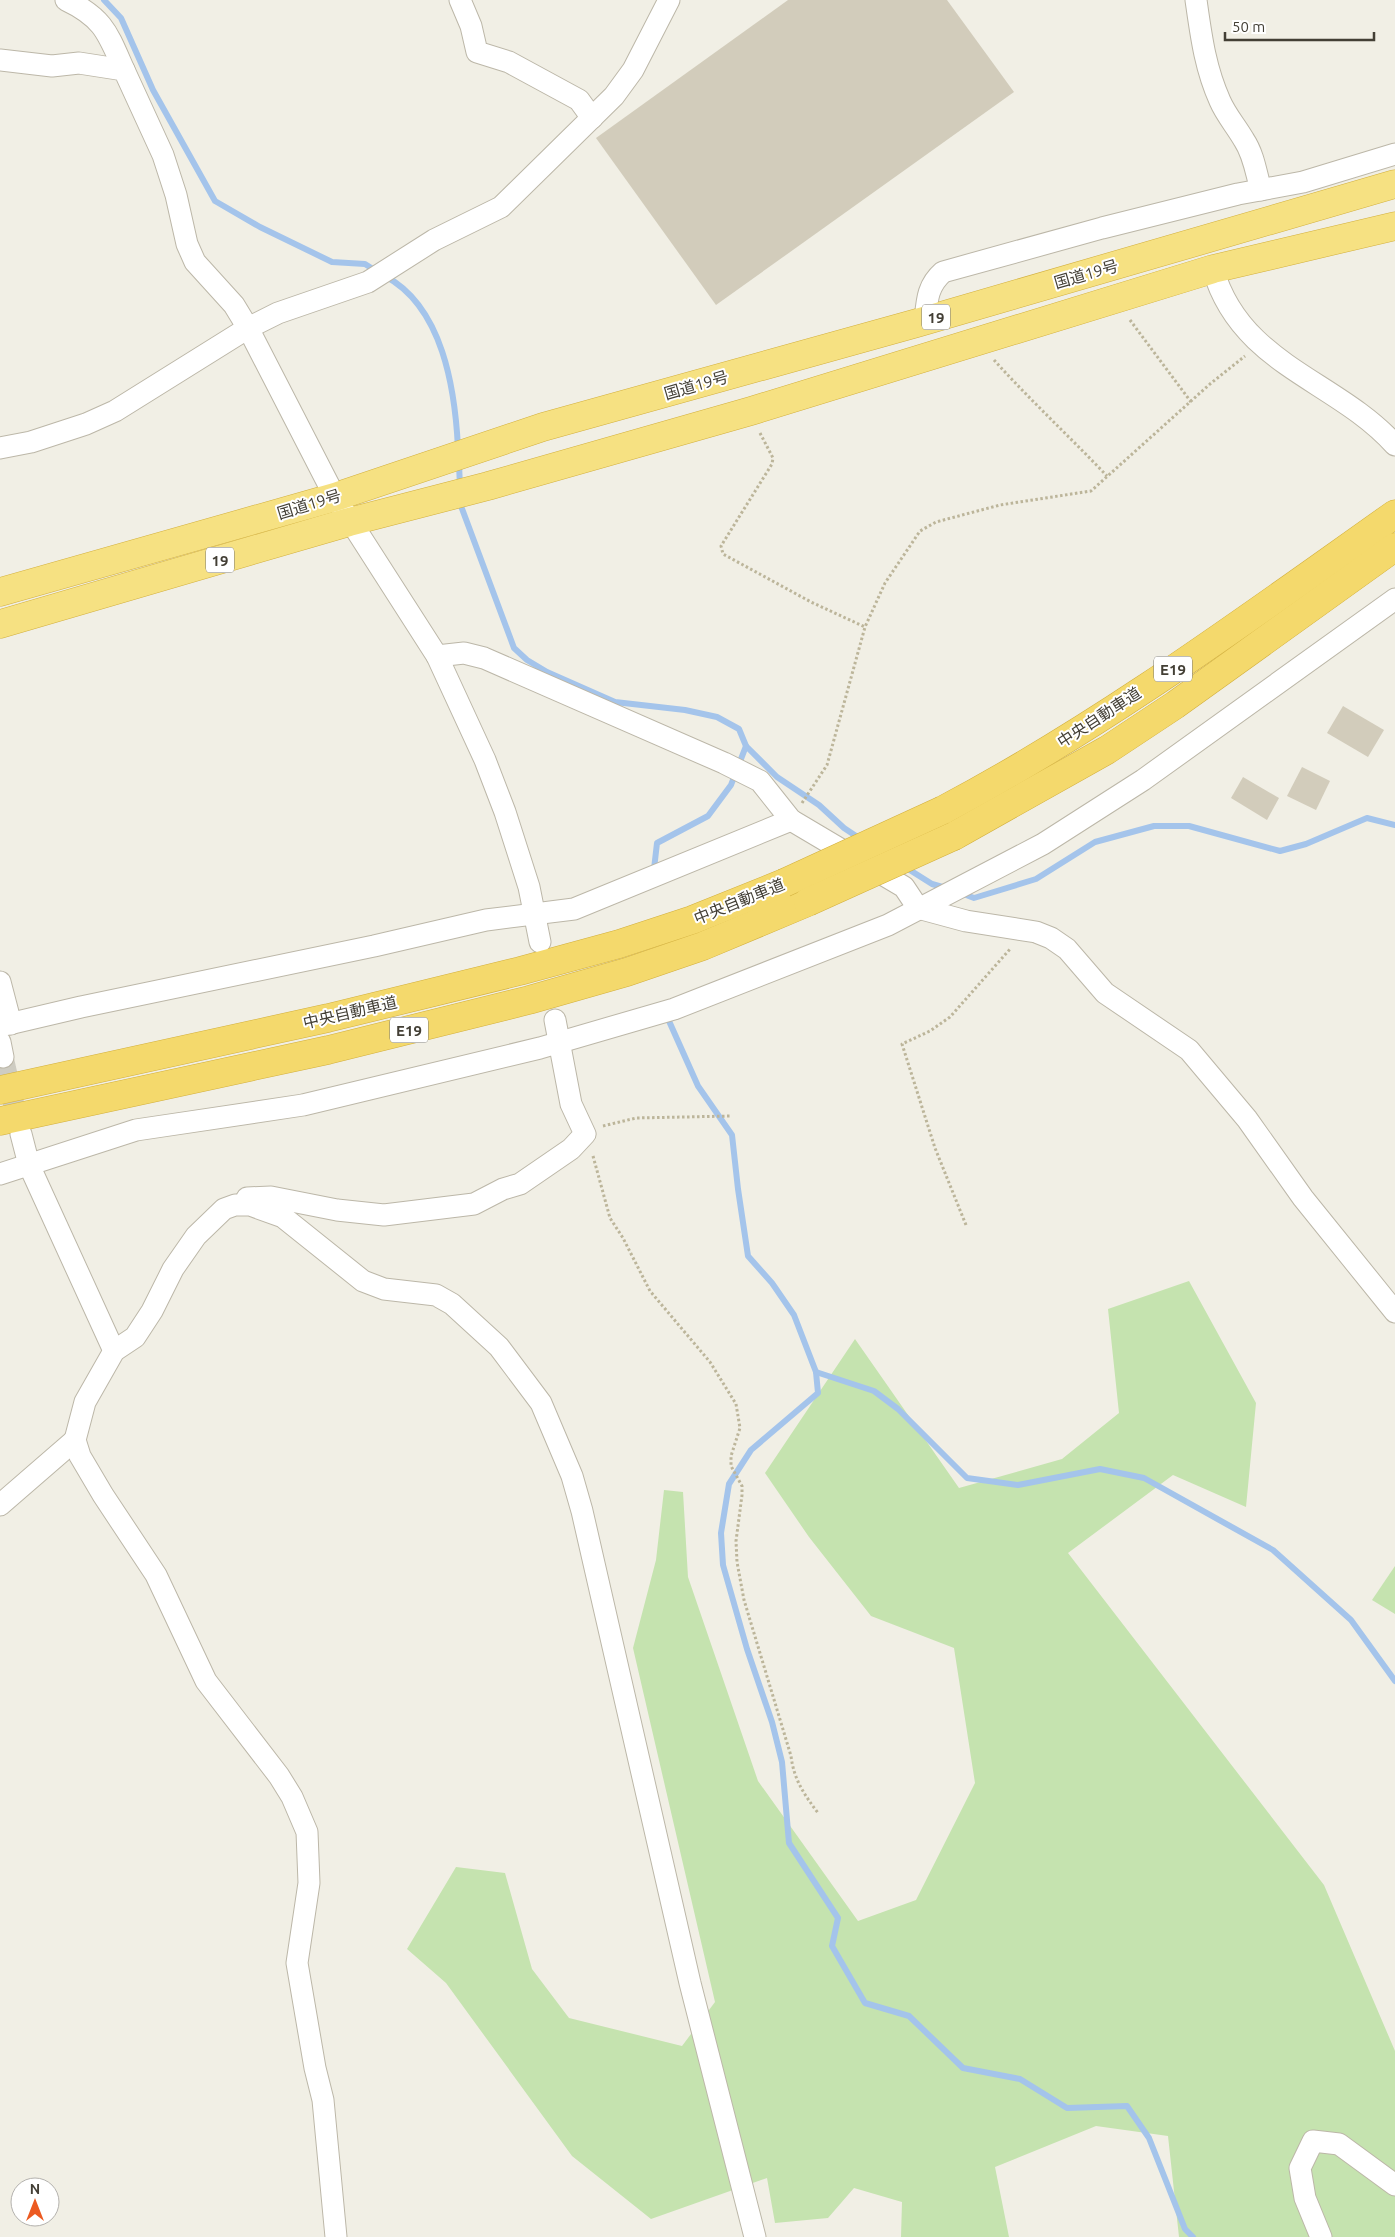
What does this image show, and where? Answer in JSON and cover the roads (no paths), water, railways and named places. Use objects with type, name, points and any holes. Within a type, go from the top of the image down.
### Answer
[{"type":"highway","name":"国道19号","points":[[0,592],[335,497],[432,463],[543,428],[1395,184]]},
{"type":"highway","name":"国道19号","points":[[0,624],[349,522],[488,486],[751,411],[1213,269],[1395,226]]},
{"type":"highway","name":"中央自動車道","points":[[0,1090],[328,1018],[520,971],[619,944],[692,920],[784,883],[943,810],[1015,772],[1219,639],[1395,514]]},
{"type":"highway","name":"中央自動車道","points":[[10,1128],[529,1000],[627,972],[702,946],[808,902],[954,836],[1114,745],[1175,705],[1395,547]]},
{"type":"street","points":[[66,0],[82,8],[99,21],[109,35],[163,156],[176,195],[187,244],[194,262],[234,305],[248,328],[349,522],[437,656],[485,760],[501,803],[529,887],[540,942]]},
{"type":"street","points":[[460,0],[471,26],[477,52],[509,62],[579,100],[592,118]]},
{"type":"street","points":[[0,448],[31,442],[86,424],[115,411],[248,328],[278,313],[368,282],[414,252],[501,207],[592,118],[625,82],[669,0]]},
{"type":"street","points":[[1196,0],[1202,49],[1210,76],[1229,120],[1244,139],[1252,155],[1261,190]]},
{"type":"street","points":[[0,60],[52,66],[80,63],[124,70]]},
{"type":"street","points":[[925,320],[927,298],[933,280],[943,272],[1102,228],[1238,194],[1303,182],[1395,154]]},
{"type":"street","points":[[1213,269],[1218,288],[1229,306],[1260,345],[1276,359],[1368,419],[1395,445]]},
{"type":"street","points":[[0,1174],[136,1130],[302,1104],[446,1071],[558,1042],[684,1005],[888,925],[1042,844],[1143,780],[1395,598]]},
{"type":"street","points":[[437,656],[464,653],[484,658],[724,762],[760,781],[794,816],[904,887],[925,905],[966,921],[1018,929],[1051,938],[1067,949],[1105,993],[1189,1050],[1247,1119],[1303,1198],[1395,1312]]},
{"type":"street","points":[[0,982],[6,1025],[486,920],[574,909],[794,816]]},
{"type":"street","points":[[235,1205],[241,1199],[271,1197],[337,1210],[384,1215],[474,1204],[503,1189],[520,1184],[571,1149],[584,1134],[571,1104],[555,1020]]},
{"type":"street","points":[[10,1128],[29,1165],[114,1351]]},
{"type":"street","points":[[336,2237],[323,2100],[297,1963],[309,1883],[307,1832],[292,1797],[278,1776],[206,1681],[156,1575],[103,1495],[80,1456],[75,1440],[85,1402],[114,1351],[135,1336],[152,1311],[174,1269],[196,1236],[224,1209],[235,1205],[250,1205],[283,1217],[363,1281],[384,1289],[436,1295],[452,1304],[499,1347],[544,1409],[572,1476],[582,1510],[692,1992],[755,2237]]},
{"type":"street","points":[[0,1505],[75,1440]]},
{"type":"street","points":[[1321,2237],[1305,2198],[1300,2168],[1313,2141],[1339,2144],[1395,2185]]},
{"type":"waterway","points":[[104,0],[121,18],[153,90],[215,201],[260,227],[332,262],[365,264],[376,271]]},
{"type":"waterway","points":[[385,276],[405,290],[433,328],[449,376],[458,448]]},
{"type":"waterway","points":[[459,463],[460,488]]},
{"type":"waterway","points":[[461,500],[461,506],[514,648],[527,660],[547,672],[615,702],[685,710],[717,717],[739,729],[746,746],[777,777],[819,805],[844,828],[862,840]]},
{"type":"waterway","points":[[654,869],[657,843],[708,816],[731,785],[746,746]]},
{"type":"waterway","points":[[961,893],[974,898],[1036,879],[1095,842],[1154,826],[1189,826],[1280,851],[1306,844],[1367,818],[1395,825]]},
{"type":"waterway","points":[[905,867],[932,884],[946,888]]},
{"type":"waterway","points":[[669,1021],[698,1086],[732,1135],[748,1256],[772,1283],[794,1315],[816,1372],[818,1393],[751,1450],[729,1484],[721,1533],[723,1565],[747,1649],[772,1722],[782,1762],[789,1843],[838,1918],[832,1946],[865,2003],[909,2016],[963,2068],[1020,2079],[1067,2108],[1127,2106],[1149,2138],[1185,2229],[1193,2237]]},
{"type":"waterway","points":[[816,1372],[874,1391],[898,1409],[967,1478],[1018,1485],[1100,1469],[1144,1478],[1273,1550],[1351,1620],[1395,1681]]},
{"type":"tunnel","points":[[3,1057],[20,1132]]}]
